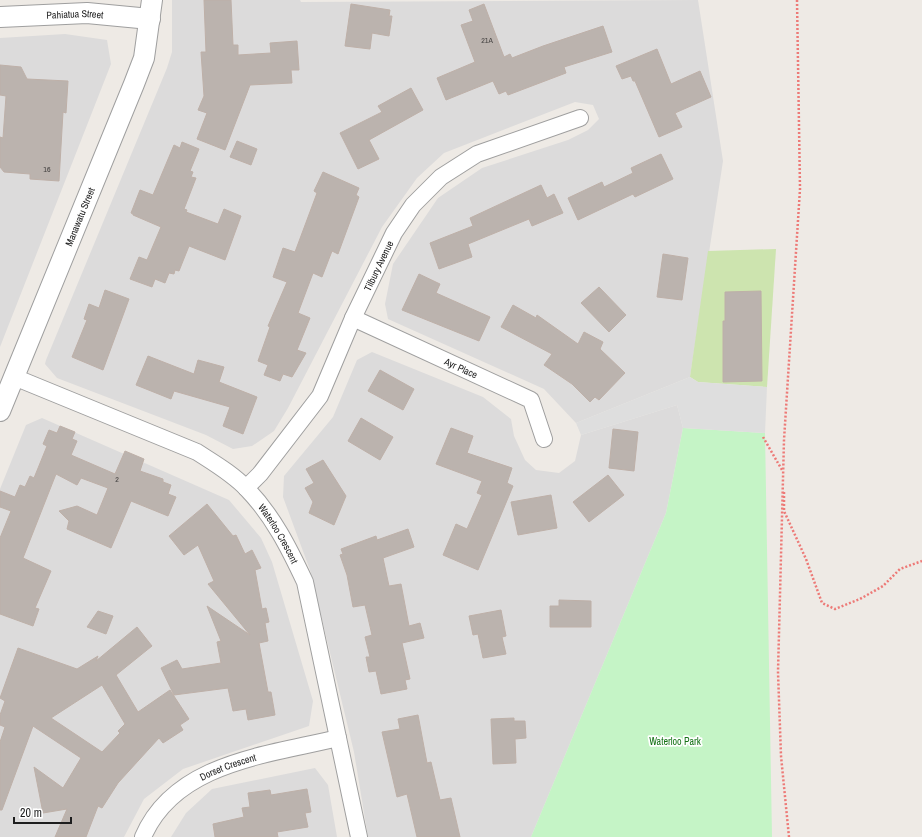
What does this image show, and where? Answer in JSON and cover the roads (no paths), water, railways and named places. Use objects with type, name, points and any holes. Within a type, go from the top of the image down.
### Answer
[{"type":"street","name":"Pahiatua Street","points":[[0,17],[151,10]]},
{"type":"street","name":"Manawatu Street","points":[[0,411],[144,58],[151,10]]},
{"type":"street","name":"Tilbury Avenue","points":[[246,488],[260,474],[320,396],[353,318],[394,233],[413,205],[441,177],[477,154],[580,118]]},
{"type":"street","name":"Ayr Place","points":[[353,318],[531,400],[544,439]]},
{"type":"street","name":"Waterloo Crescent","points":[[14,377],[197,452],[222,468],[246,488],[269,515],[290,549],[305,582],[359,837]]},
{"type":"street","name":"Dorset Crescent","points":[[143,837],[165,804],[191,783],[222,768],[250,758],[338,738]]},
{"type":"park label","name":"Waterloo Park","points":[[675,741]]}]
